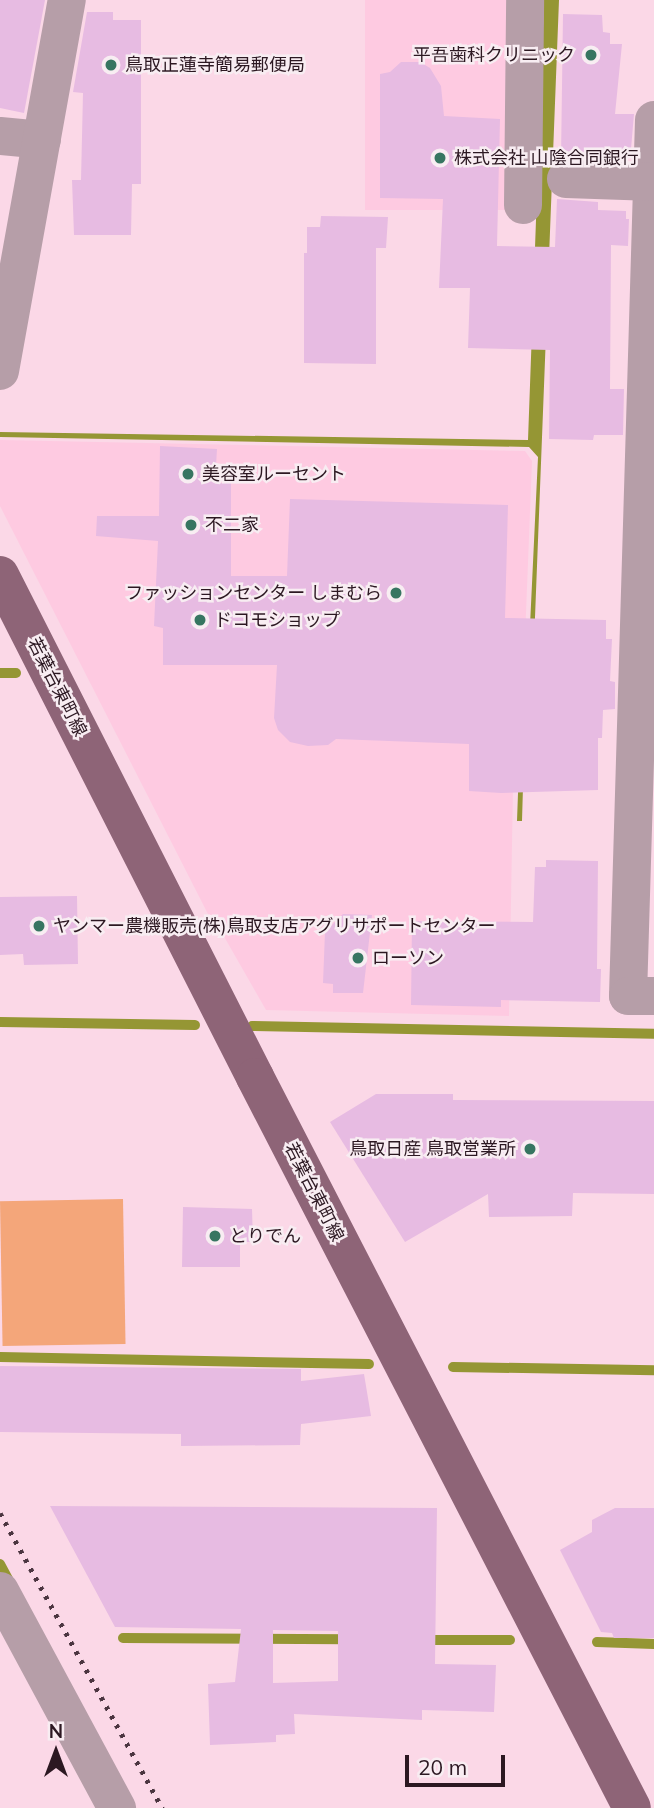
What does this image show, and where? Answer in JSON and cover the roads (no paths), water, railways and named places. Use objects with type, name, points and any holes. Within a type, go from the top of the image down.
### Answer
[{"type":"main road","name":"若葉台東町線","points":[[0,575],[632,1808]]},
{"type":"street","points":[[0,371],[67,0]]},
{"type":"street","points":[[523,205],[525,0]]},
{"type":"street","points":[[654,120],[648,559],[628,996],[654,996]]},
{"type":"street","points":[[0,136],[42,140]]},
{"type":"street","points":[[566,179],[654,182]]},
{"type":"street","points":[[0,1591],[117,1808]]},
{"type":"waterway","points":[[0,673],[16,673]]},
{"type":"waterway","points":[[0,1022],[195,1025]]},
{"type":"waterway","points":[[252,1026],[654,1034]]},
{"type":"waterway","points":[[0,1357],[369,1364]]},
{"type":"waterway","points":[[453,1367],[654,1370]]},
{"type":"waterway","points":[[0,1564],[11,1585]]},
{"type":"waterway","points":[[123,1638],[348,1639]]},
{"type":"waterway","points":[[423,1640],[510,1640]]},
{"type":"waterway","points":[[597,1642],[654,1644]]},
{"type":"railway","points":[[0,1513],[162,1808]]},
{"type":"place","name":"平吾歯科クリニック","points":[[591,55]]},
{"type":"place","name":"鳥取正蓮寺簡易郵便局","points":[[111,65]]},
{"type":"place","name":"株式会社 山陰合同銀行","points":[[440,158]]},
{"type":"place","name":"美容室ルーセント","points":[[188,474]]},
{"type":"place","name":"不二家","points":[[191,525]]},
{"type":"place","name":"ファッションセンター しまむら","points":[[396,593]]},
{"type":"place","name":"ドコモショップ","points":[[200,620]]},
{"type":"place","name":"ヤンマー農機販売(株)鳥取支店アグリサポートセンター","points":[[39,926]]},
{"type":"place","name":"ローソン","points":[[358,958]]},
{"type":"place","name":"鳥取日産 鳥取営業所","points":[[530,1149]]},
{"type":"place","name":"とりでん","points":[[215,1236]]}]
